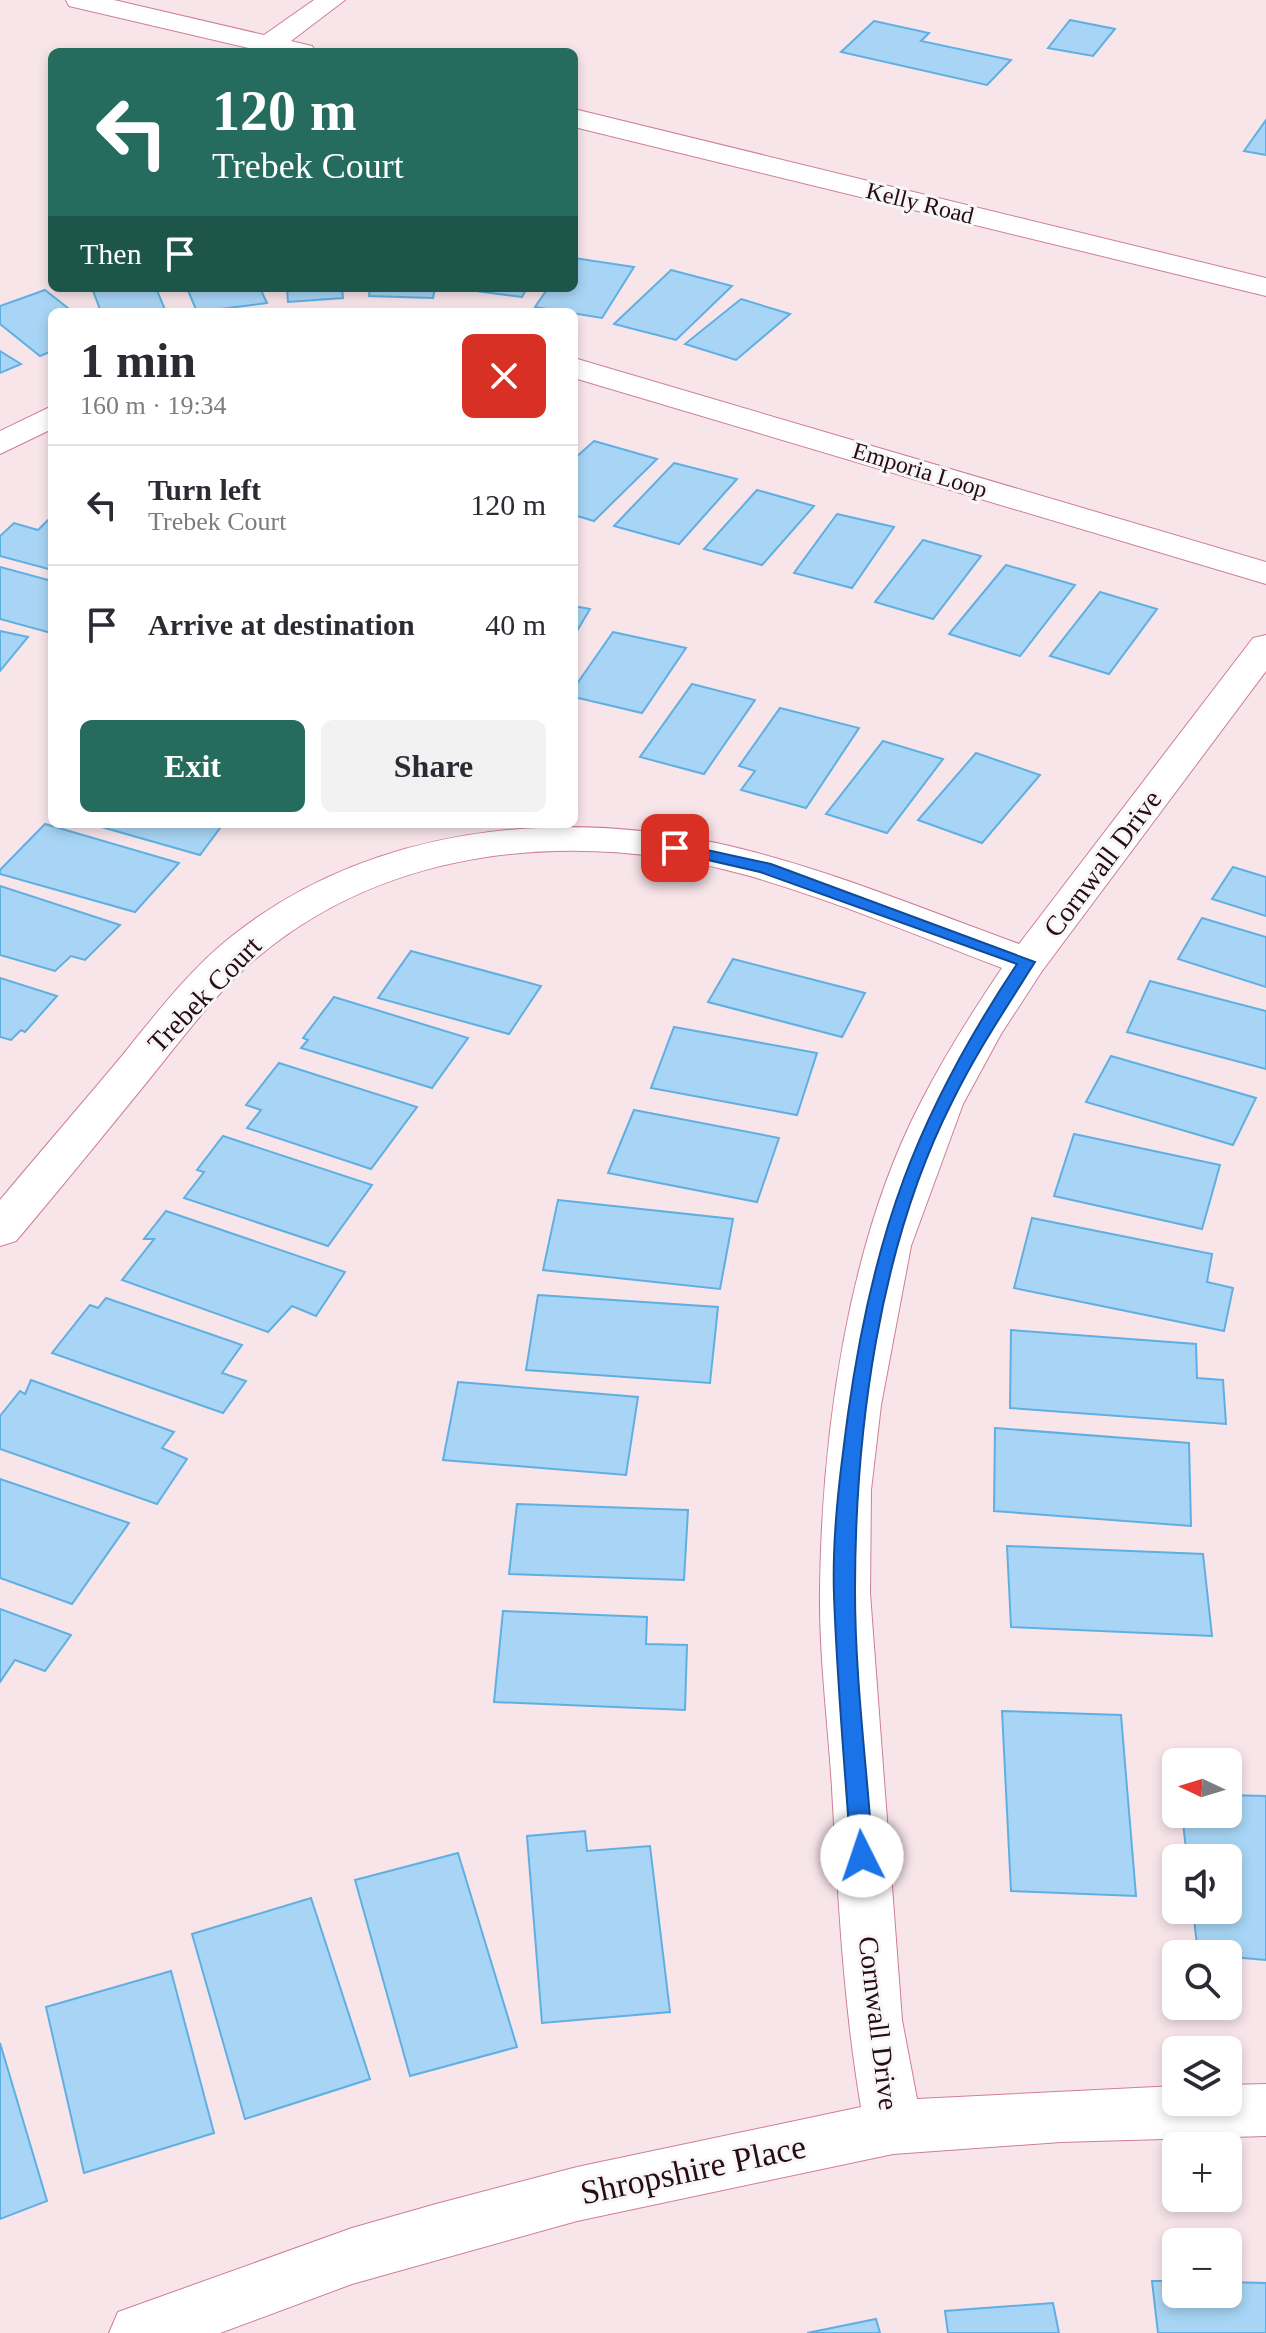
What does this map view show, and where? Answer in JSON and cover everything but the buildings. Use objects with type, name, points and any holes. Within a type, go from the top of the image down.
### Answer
[{"type":"street","points":[[79,0],[286,48]]},
{"type":"street","points":[[269,44],[332,0]]},
{"type":"street","name":"Kelly Road","points":[[578,119],[1266,287]]},
{"type":"street","name":"Emporia Loop","points":[[578,369],[1266,573]]},
{"type":"street","points":[[0,444],[48,418]]},
{"type":"street","name":"Cornwall Drive","points":[[893,2127],[874,2020],[845,1593],[847,1490],[857,1405],[885,1260],[912,1174],[948,1092],[981,1031],[1027,962],[1266,646]]},
{"type":"street","name":"Trebek Court","points":[[0,1230],[192,999],[246,946],[281,918],[322,895],[370,874],[463,845],[575,840],[675,848],[718,856],[765,868],[1027,962]]},
{"type":"street","name":"Shropshire Place","points":[[140,2333],[337,2261],[436,2232],[577,2194],[893,2127],[1076,2115],[1266,2110]]},
{"type":"route","points":[[675,848],[765,868],[1027,962],[981,1031],[941,1104],[912,1174],[888,1246],[869,1331],[847,1490],[845,1593],[862,1856]]}]
